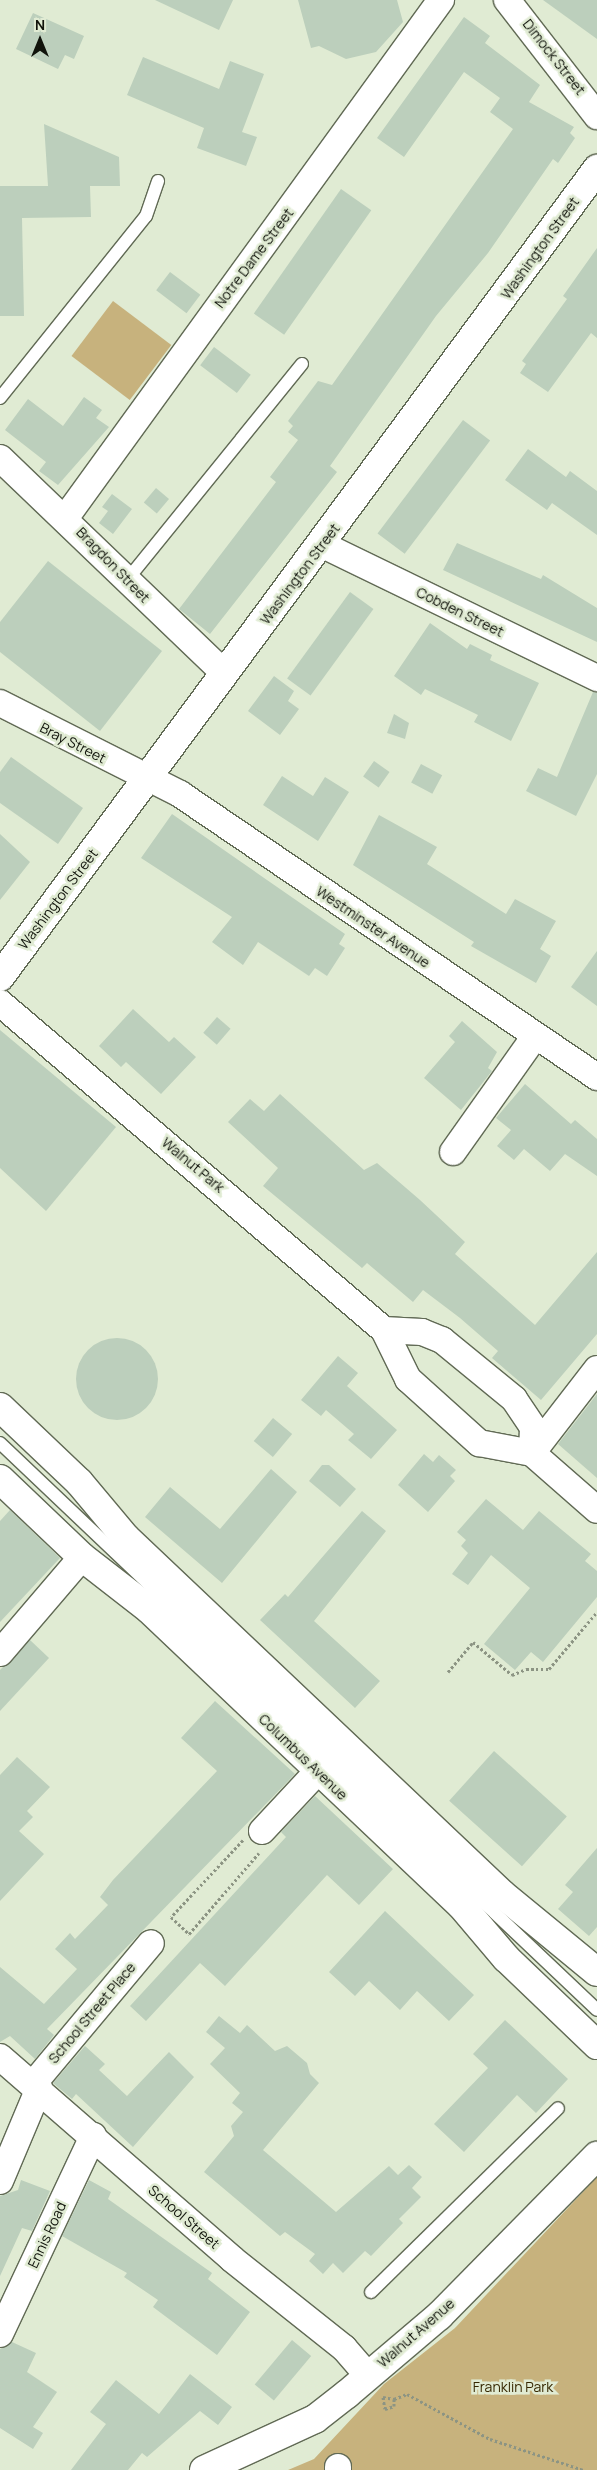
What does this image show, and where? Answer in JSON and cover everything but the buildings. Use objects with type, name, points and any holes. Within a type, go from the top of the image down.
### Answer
[{"type":"main road","name":"Washington Street","points":[[0,977],[149,778],[224,673],[323,545],[597,170]]},
{"type":"main road","points":[[0,1407],[80,1482],[140,1552],[502,1894],[597,1972]]},
{"type":"main road","name":"Columbus Avenue","points":[[0,1479],[82,1556],[149,1609],[461,1905],[506,1958],[597,2045]]},
{"type":"main road","name":"Walnut Avenue","points":[[204,2470],[316,2420],[439,2316],[597,2156]]},
{"type":"street","name":"Notre Dame Street","points":[[66,517],[441,0]]},
{"type":"street","name":"Dimock Street","points":[[507,0],[597,116]]},
{"type":"street","name":"Bragdon Street","points":[[0,458],[66,517],[127,580],[224,673]]},
{"type":"street","name":"Cobden Street","points":[[323,545],[597,678]]},
{"type":"street","name":"Bray Street","points":[[0,703],[76,745],[149,778]]},
{"type":"street","name":"Westminster Avenue","points":[[149,778],[180,794],[535,1036],[597,1076]]},
{"type":"street","name":"Walnut Park","points":[[0,1003],[384,1330],[408,1379],[480,1443],[532,1454],[597,1510]]},
{"type":"street","points":[[453,1152],[535,1036]]},
{"type":"street","points":[[384,1330],[422,1332],[442,1340],[507,1393],[530,1421],[532,1454]]},
{"type":"street","points":[[532,1454],[597,1370]]},
{"type":"street","points":[[0,1653],[82,1556]]},
{"type":"street","points":[[262,1831],[318,1771]]},
{"type":"street","name":"School Street Place","points":[[0,2180],[37,2086],[151,1943]]},
{"type":"street","name":"School Street","points":[[0,2057],[37,2086],[232,2259],[344,2348],[368,2376]]},
{"type":"street","name":"Ennis Road","points":[[0,2334],[93,2136]]},
{"type":"lane","points":[[0,398],[146,216],[158,181]]},
{"type":"lane","points":[[127,580],[302,364]]},
{"type":"lane","name":"Columbus Avenue","points":[[0,1443],[597,2010]]},
{"type":"lane","points":[[371,2292],[558,2108]]},
{"type":"path","points":[[448,1672],[473,1642],[512,1675],[526,1669],[549,1670],[597,1612]]},
{"type":"path","points":[[233,1851],[171,1917],[189,1934],[249,1864]]},
{"type":"path","points":[[394,2399],[392,2408],[382,2405],[385,2396],[394,2399],[407,2394],[490,2439],[584,2470]]},
{"type":"green space","points":[[113,301],[171,345],[130,400],[71,356]]},
{"type":"green space","name":"Franklin Park","points":[[597,2177],[597,2470],[288,2470],[314,2459],[384,2384],[455,2328]]}]
